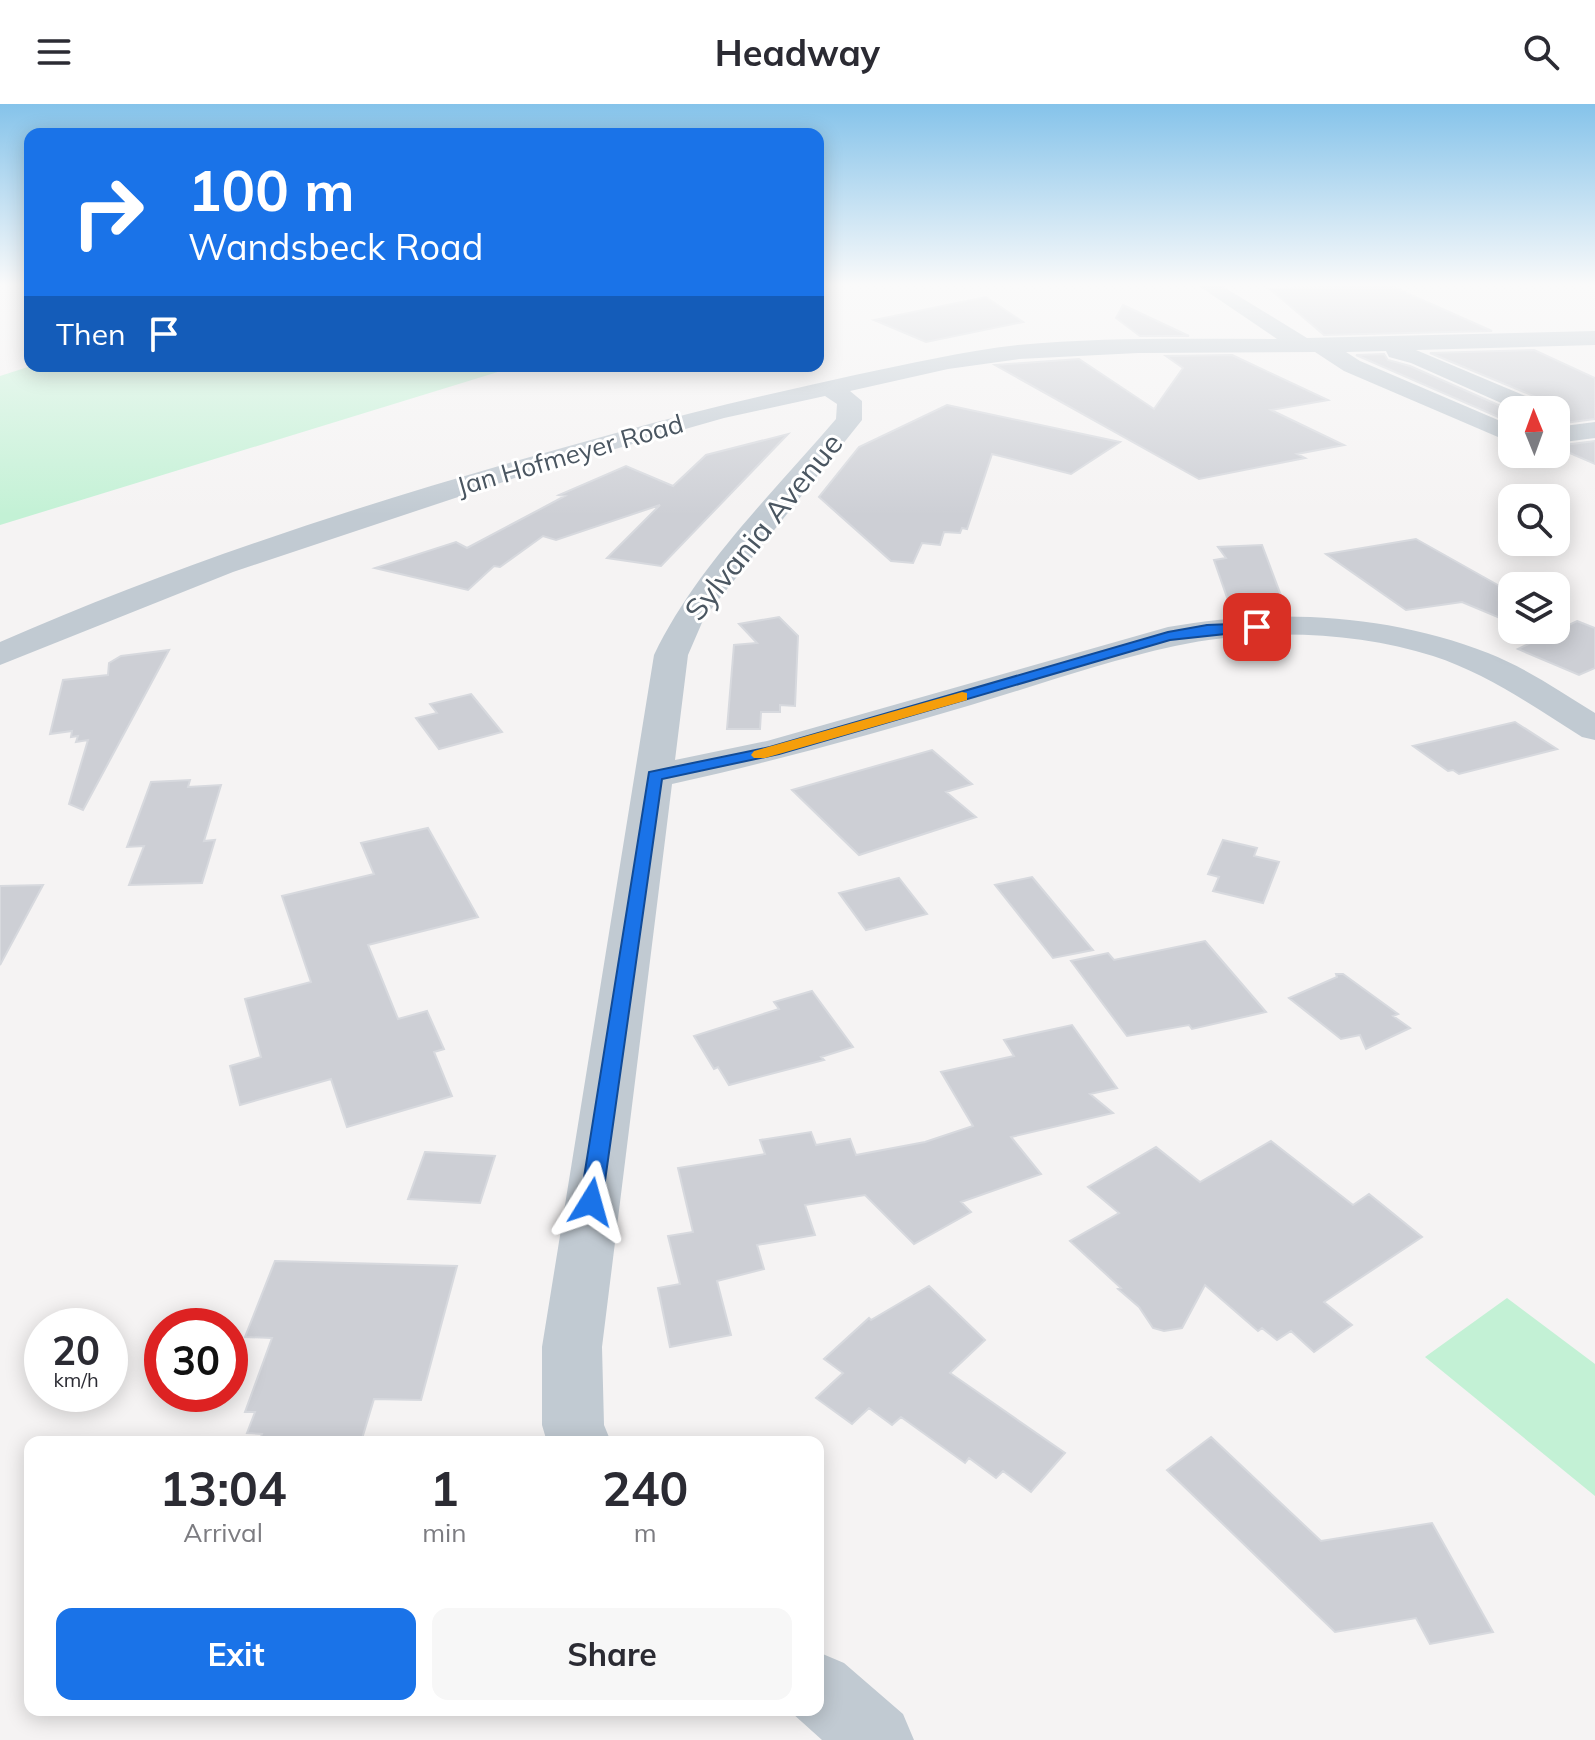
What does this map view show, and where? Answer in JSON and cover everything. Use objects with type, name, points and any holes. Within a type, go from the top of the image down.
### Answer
[{"type":"street","name":"Jan Hofmeyer Road","points":[[0,655],[168,585],[418,500],[657,428],[946,362]]},
{"type":"street","points":[[1345,362],[1498,429]]},
{"type":"street","points":[[1425,362],[1505,396]]},
{"type":"street","name":"Sylvania Avenue","points":[[575,1417],[572,1347],[582,1263],[671,655],[680,633],[706,592],[849,420],[850,401],[828,388]]},
{"type":"street","points":[[1570,423],[1590,431]]},
{"type":"street","points":[[1570,433],[1590,431]]},
{"type":"street","points":[[654,776],[734,761],[1168,637],[1224,628],[1307,629],[1423,642],[1479,662],[1595,729]]},
{"type":"street","points":[[824,1693],[877,1740]]},
{"type":"green space","points":[[24,368],[24,372],[497,372],[0,525],[0,376]]},
{"type":"green space","points":[[1507,1298],[1595,1364],[1595,1496],[1425,1357]]},
{"type":"building","points":[[1084,362],[1154,409],[1183,368],[1175,362],[1248,362],[1328,400],[1271,410],[1344,445],[1297,454],[1305,458],[1199,479],[995,365]]},
{"type":"building","points":[[1373,362],[1410,366],[1498,405],[1498,417]]},
{"type":"building","points":[[1453,362],[1561,362],[1595,378],[1595,419],[1570,422],[1570,396],[1534,396]]},
{"type":"building","points":[[947,405],[1120,442],[1071,474],[992,454],[967,529],[962,528],[960,533],[944,532],[940,545],[922,543],[913,563],[891,561],[819,497],[859,447]]},
{"type":"building","points":[[788,434],[661,566],[607,558],[660,505],[556,540],[543,536],[500,567],[494,566],[468,590],[375,568],[456,542],[467,548],[565,496],[559,495],[626,466],[673,486],[706,455]]},
{"type":"building","points":[[1595,441],[1595,464],[1570,453],[1570,444]]},
{"type":"building","points":[[1416,539],[1498,585],[1498,617],[1462,602],[1406,610],[1326,554]]},
{"type":"building","points":[[1262,545],[1283,601],[1264,601],[1268,610],[1231,609],[1214,560],[1226,558],[1218,547]]},
{"type":"building","points":[[779,617],[798,636],[795,706],[780,705],[780,712],[761,712],[760,729],[727,729],[734,645],[757,643],[739,624]]},
{"type":"building","points":[[1577,621],[1595,628],[1595,668],[1579,675],[1518,649],[1529,644],[1570,644],[1570,624]]},
{"type":"building","points":[[169,650],[83,810],[69,804],[88,740],[76,742],[78,736],[71,737],[72,731],[50,734],[63,680],[108,675],[109,663],[121,656]]},
{"type":"building","points":[[471,694],[502,732],[439,749],[416,718],[437,713],[430,704]]},
{"type":"building","points":[[1515,722],[1557,749],[1459,774],[1448,771],[1413,746]]},
{"type":"building","points":[[932,750],[972,784],[946,792],[976,817],[859,855],[792,790]]},
{"type":"building","points":[[190,780],[188,787],[221,785],[204,841],[215,840],[202,883],[129,885],[144,846],[127,847],[151,782]]},
{"type":"building","points":[[428,828],[478,917],[368,945],[398,1019],[427,1011],[444,1049],[434,1052],[452,1096],[347,1127],[331,1079],[240,1105],[230,1066],[261,1057],[245,999],[311,982],[282,896],[374,874],[361,843]]},
{"type":"building","points":[[1223,840],[1257,848],[1254,856],[1279,862],[1263,903],[1213,891],[1219,877],[1208,874]]},
{"type":"building","points":[[1032,877],[1093,950],[1053,958],[995,885]]},
{"type":"building","points":[[899,878],[927,914],[866,930],[839,893]]},
{"type":"building","points":[[43,885],[0,965],[0,886]]},
{"type":"building","points":[[1205,941],[1266,1012],[1192,1029],[1189,1025],[1127,1036],[1071,961],[1108,953],[1114,960]]},
{"type":"building","points":[[1336,974],[1343,974],[1398,1014],[1393,1016],[1410,1028],[1366,1049],[1360,1035],[1341,1039],[1289,998],[1337,977]]},
{"type":"building","points":[[812,991],[853,1047],[821,1057],[824,1060],[729,1085],[718,1067],[714,1069],[694,1036],[779,1009],[774,1002]]},
{"type":"building","points":[[1072,1025],[1117,1088],[1090,1094],[1113,1113],[1011,1137],[1041,1174],[961,1202],[971,1212],[914,1244],[865,1195],[805,1205],[815,1235],[757,1245],[764,1269],[717,1281],[731,1335],[670,1347],[658,1288],[680,1284],[668,1236],[693,1232],[678,1168],[765,1154],[760,1140],[811,1132],[816,1145],[850,1139],[856,1155],[925,1142],[973,1126],[941,1072],[1014,1056],[1004,1040]]},
{"type":"building","points":[[1271,1141],[1353,1205],[1369,1194],[1422,1237],[1324,1302],[1352,1325],[1314,1352],[1291,1331],[1277,1340],[1262,1328],[1258,1331],[1205,1285],[1182,1328],[1164,1331],[1153,1328],[1139,1307],[1118,1289],[1121,1288],[1070,1241],[1119,1213],[1088,1187],[1156,1147],[1200,1182]]},
{"type":"building","points":[[425,1152],[495,1156],[480,1203],[408,1199]]},
{"type":"building","points":[[275,1261],[457,1266],[421,1400],[374,1399],[363,1436],[261,1436],[247,1433],[255,1412],[248,1412],[248,1404],[272,1338],[248,1337],[248,1329]]},
{"type":"building","points":[[929,1286],[985,1340],[950,1373],[1065,1453],[1031,1492],[1003,1471],[996,1478],[969,1458],[965,1463],[901,1417],[892,1425],[869,1408],[852,1424],[816,1398],[843,1373],[824,1359],[869,1318],[871,1320]]},
{"type":"building","points":[[1211,1437],[1321,1541],[1432,1523],[1493,1632],[1430,1644],[1416,1618],[1335,1632],[1167,1470]]},
{"type":"slow traffic","points":[[759,755],[962,696]]},
{"type":"route","points":[[591,1202],[654,776],[773,751],[1168,637],[1224,628],[1257,627]]}]
